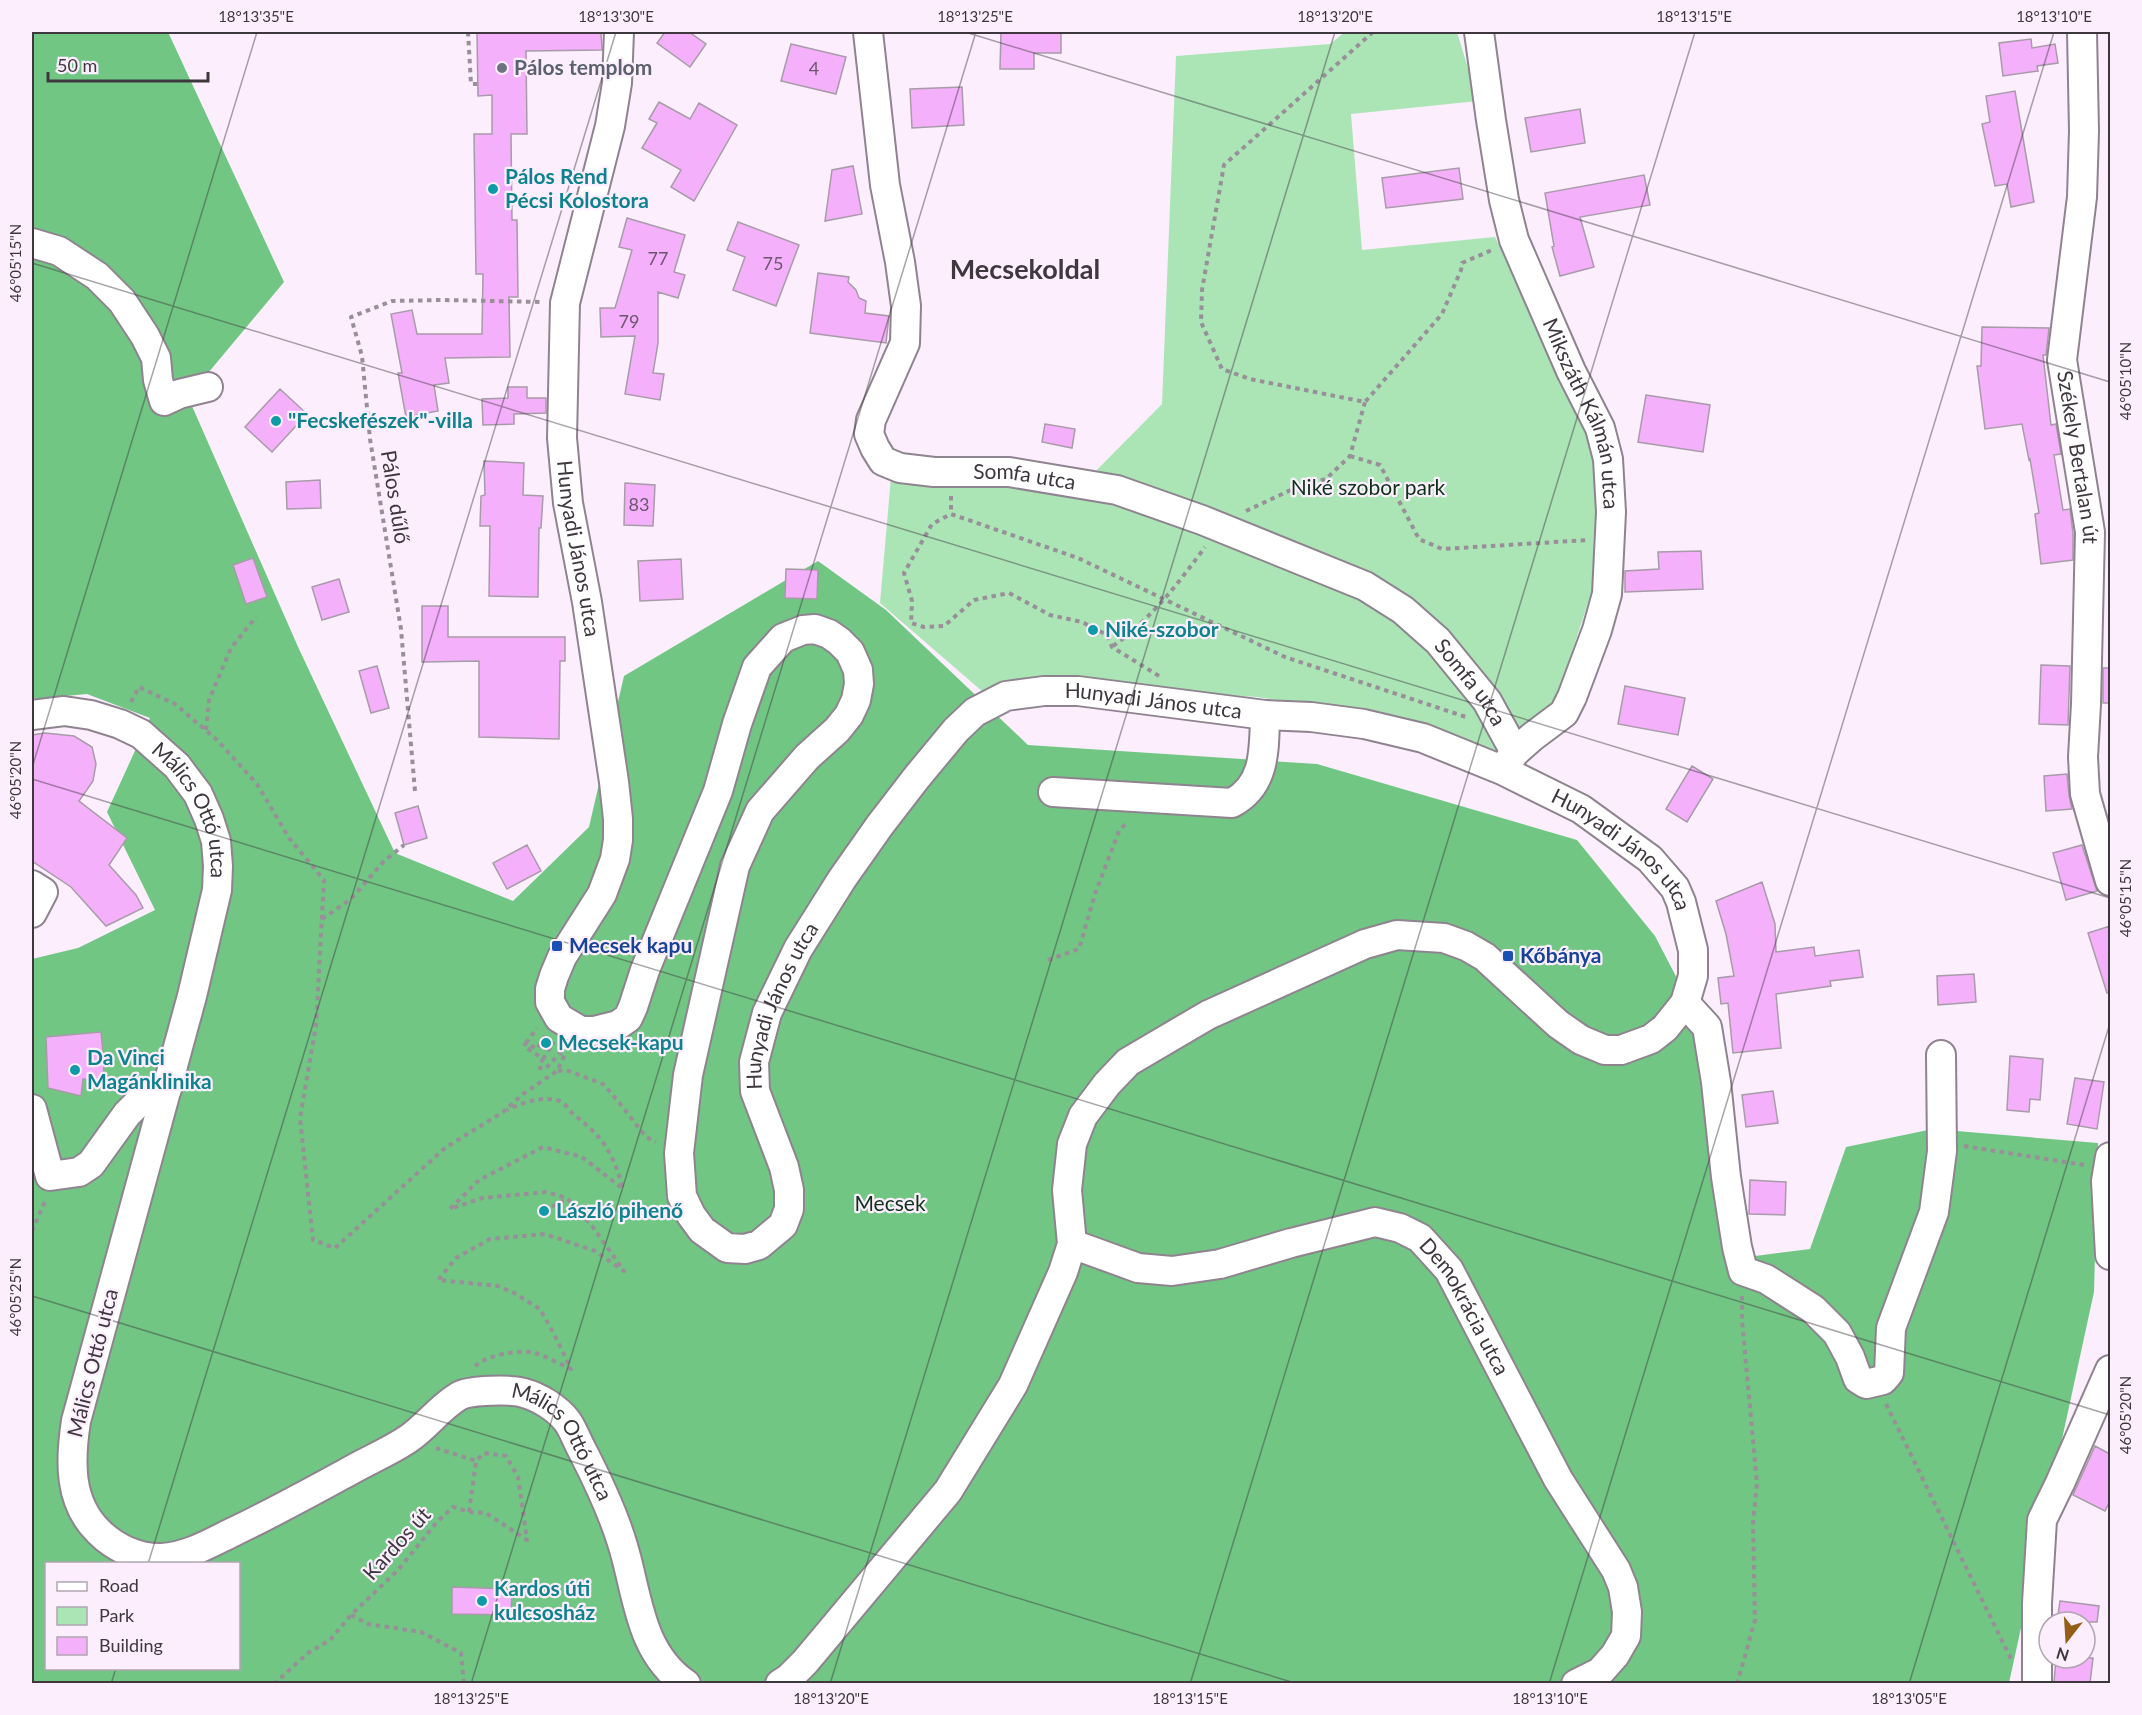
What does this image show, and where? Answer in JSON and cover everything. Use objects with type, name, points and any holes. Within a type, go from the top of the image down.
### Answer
[{"type":"street","name":"Hunyadi János utca","points":[[619,32],[617,83],[610,126],[565,303],[562,438],[568,503],[602,697],[618,819],[618,840],[610,875],[602,894],[562,957],[550,989],[550,1002],[559,1018],[581,1030],[594,1031],[618,1025],[628,1018],[645,970],[718,791],[737,723],[757,667],[783,638],[803,630],[814,629],[829,634],[839,641],[850,652],[858,670],[859,684],[856,700],[849,715],[837,730],[807,757],[760,811],[735,866],[688,1075],[679,1153],[682,1196],[691,1215],[702,1230],[715,1241],[727,1248],[759,1245],[783,1225],[789,1209],[789,1190],[784,1167],[755,1091],[754,1062],[767,1013],[798,949],[842,879],[917,777],[975,712],[1006,696],[1044,691],[1078,691],[1265,716],[1311,717],[1364,724],[1423,738],[1507,751],[1650,859],[1675,888],[1681,902],[1693,950],[1693,976],[1685,1003],[1665,1028],[1651,1040],[1621,1050],[1605,1050],[1581,1041],[1485,957],[1466,946],[1444,938],[1397,935],[1365,944],[1208,1015],[1128,1062],[1107,1084],[1083,1116],[1072,1144],[1066,1190],[1072,1245]]},
{"type":"street","name":"Somfa utca","points":[[868,32],[885,185],[906,306],[905,343],[871,420],[869,434],[874,448],[883,461],[900,468],[934,472],[1009,472],[1117,490],[1221,527],[1365,585],[1403,610],[1438,641],[1487,701],[1507,751]]},
{"type":"street","name":"Mikszáth Kálmán utca","points":[[1479,32],[1504,200],[1514,240],[1571,372],[1600,428],[1608,459],[1611,512],[1607,594],[1572,697],[1564,713],[1532,737],[1507,751]]},
{"type":"street","name":"Székely Bertalan út","points":[[2082,32],[2084,131],[2082,197],[2062,360],[2090,532],[2083,757],[2085,794],[2110,881]]},
{"type":"street","points":[[32,243],[59,251],[97,276],[122,301],[145,336],[156,358],[158,380],[164,401],[179,394],[208,387]]},
{"type":"street","name":"Málics Ottó utca","points":[[32,715],[64,711],[91,715],[120,724],[141,734],[177,766],[198,794],[216,841],[218,866],[217,890],[168,1089],[76,1421],[72,1459],[75,1491],[92,1526],[120,1548],[140,1556],[165,1558],[184,1554],[202,1548],[260,1519],[408,1439],[460,1395],[502,1390],[523,1392],[545,1402],[567,1420],[609,1504],[645,1631],[657,1657],[672,1674],[686,1683]]},
{"type":"street","points":[[1053,792],[1233,802],[1244,797],[1253,786],[1258,774],[1263,753],[1265,716]]},
{"type":"street","points":[[32,885],[43,892],[32,913]]},
{"type":"street","points":[[1685,1003],[1707,1027],[1716,1082],[1726,1177],[1743,1271],[1766,1279],[1813,1309],[1837,1333],[1858,1378],[1866,1384],[1883,1380],[1889,1373],[1891,1328],[1934,1212],[1942,1144],[1941,1055]]},
{"type":"street","points":[[32,1109],[50,1176],[79,1172],[91,1164],[127,1113],[140,1101],[168,1089]]},
{"type":"street","points":[[2110,1162],[2107,1208],[2110,1256]]},
{"type":"street","name":"Demokrácia utca","points":[[1072,1245],[1138,1268],[1172,1271],[1220,1264],[1375,1222],[1400,1228],[1420,1238],[1449,1270],[1558,1479],[1616,1570],[1623,1587],[1627,1612],[1626,1636],[1600,1672],[1576,1683]]},
{"type":"street","points":[[780,1683],[789,1678],[805,1662],[948,1491],[1013,1385],[1064,1272],[1072,1245]]},
{"type":"street","points":[[2037,1683],[2037,1603],[2042,1520],[2110,1370]]},
{"type":"path","points":[[468,32],[471,84],[477,84]]},
{"type":"path","points":[[1365,402],[1250,379],[1222,369],[1201,322],[1202,290],[1224,165],[1372,32]]},
{"type":"path","points":[[1514,240],[1462,263],[1442,314],[1365,402],[1350,456],[1380,465],[1419,539],[1442,549],[1609,539]]},
{"type":"path","name":"Pálos dűlő","points":[[416,791],[401,629],[373,458],[362,356],[351,317],[392,301],[565,303]]},
{"type":"path","points":[[951,495],[951,513]]},
{"type":"path","points":[[1189,705],[1167,681],[1112,647],[1107,635],[1082,622],[1050,615],[1009,593],[974,600],[944,626],[924,627],[911,623],[912,601],[904,573],[932,524],[951,513],[1078,558],[1285,657],[1507,751]]},
{"type":"path","points":[[206,730],[209,700],[231,648],[256,617]]},
{"type":"path","points":[[120,724],[139,687],[175,704],[206,730],[257,784],[289,838],[324,880],[316,1025],[300,1118],[313,1240],[335,1248],[445,1148],[520,1104],[542,1099],[562,1102],[597,1134],[616,1162],[623,1189],[582,1156],[543,1147],[479,1180],[450,1209],[482,1198],[546,1192],[567,1198],[624,1271],[595,1251],[545,1234],[490,1239],[456,1258],[438,1280],[498,1286],[514,1293],[540,1310],[571,1369],[534,1353],[498,1354],[481,1361],[465,1376],[460,1395]]},
{"type":"path","points":[[1048,960],[1079,949],[1095,894],[1119,831],[1152,798]]},
{"type":"path","points":[[322,919],[351,899],[384,861],[404,844]]},
{"type":"path","points":[[537,1049],[526,1043],[524,1046],[543,1059],[539,1065],[540,1068],[545,1069],[560,1053],[564,1054],[557,1071]]},
{"type":"path","points":[[503,1112],[523,1094],[557,1071],[566,1070],[603,1084],[646,1137],[679,1153]]},
{"type":"path","points":[[1942,1144],[2110,1162]]},
{"type":"path","points":[[32,1231],[48,1195]]},
{"type":"path","points":[[544,1211],[567,1198]]},
{"type":"path","points":[[595,1251],[600,1238]]},
{"type":"path","points":[[1737,1683],[1755,1620],[1753,1523],[1757,1484],[1742,1320],[1743,1271]]},
{"type":"path","points":[[1875,1382],[2012,1662]]},
{"type":"path","name":"Kardos út","points":[[351,1615],[398,1570],[437,1522],[453,1507],[469,1512],[486,1513],[527,1540],[518,1477],[506,1456],[484,1453],[476,1461],[408,1439]]},
{"type":"path","points":[[469,1512],[476,1461]]},
{"type":"path","points":[[274,1683],[308,1653],[330,1640],[351,1615],[368,1624],[421,1632],[461,1653],[464,1683]]},
{"type":"green space","name":"Mecsek","points":[[32,32],[168,32],[284,282],[188,397],[299,649],[395,853],[513,901],[589,827],[624,676],[818,561],[886,610],[1028,745],[1317,764],[1577,840],[1655,936],[1708,1038],[1740,1258],[1810,1249],[1846,1147],[1933,1129],[2098,1143],[2094,1292],[2009,1683],[32,1683],[32,959],[78,948],[155,910],[107,812],[150,718],[87,694],[32,699]]},
{"type":"green space","name":"Niké szobor park","points":[[1345,32],[1457,32],[1478,101],[1351,114],[1362,250],[1495,237],[1593,440],[1603,556],[1552,714],[1502,760],[1388,717],[1257,697],[1013,681],[983,692],[880,603],[891,477],[1087,480],[1162,404],[1176,56],[1330,44]]},
{"type":"building","points":[[477,32],[601,32],[602,50],[526,51],[527,134],[511,134],[512,220],[517,220],[518,297],[509,297],[510,357],[445,358],[449,383],[434,385],[438,411],[406,417],[398,373],[402,373],[391,314],[412,310],[417,334],[482,334],[483,274],[476,274],[474,134],[492,134],[492,95],[478,96]]},
{"type":"building","points":[[665,32],[689,32],[706,44],[690,67],[657,43]]},
{"type":"building","points":[[1001,32],[1061,32],[1061,53],[1034,53],[1034,69],[1000,69]]},
{"type":"building","points":[[2031,39],[2032,48],[2055,44],[2058,63],[2037,66],[2038,71],[2003,76],[1999,43]]},
{"type":"building","points":[[791,44],[846,57],[836,94],[781,81]]},
{"type":"building","points":[[962,87],[964,125],[912,128],[910,89]]},
{"type":"building","points":[[2015,91],[2034,202],[2011,207],[2007,184],[1995,186],[1982,124],[1990,122],[1986,96]]},
{"type":"building","points":[[659,102],[690,119],[699,103],[737,125],[694,201],[671,187],[681,170],[642,148],[657,123],[649,119]]},
{"type":"building","points":[[1580,109],[1585,143],[1531,152],[1525,118]]},
{"type":"building","points":[[853,166],[862,214],[825,221],[832,170]]},
{"type":"building","points":[[1459,168],[1463,199],[1386,208],[1382,178]]},
{"type":"building","points":[[1644,175],[1650,205],[1580,217],[1594,267],[1560,276],[1552,247],[1554,246],[1545,193]]},
{"type":"building","points":[[627,218],[685,235],[674,272],[685,275],[678,298],[658,292],[658,343],[653,373],[664,374],[660,400],[625,394],[635,336],[601,337],[600,308],[615,308],[632,250],[619,247]]},
{"type":"building","points":[[738,222],[799,245],[776,306],[733,290],[745,257],[727,250]]},
{"type":"building","points":[[818,273],[849,277],[848,282],[856,290],[859,298],[866,301],[865,313],[889,316],[886,343],[810,333]]},
{"type":"building","points":[[1982,327],[2049,328],[2046,355],[2043,355],[2051,425],[2056,424],[2061,454],[2054,455],[2063,510],[2070,509],[2073,560],[2041,564],[2035,514],[2039,513],[2022,424],[1985,429],[1977,366],[1981,366]]},
{"type":"building","points":[[508,387],[527,387],[527,398],[546,398],[546,413],[514,414],[514,424],[483,425],[482,399],[508,398]]},
{"type":"building","name":"\"Fecskefészek\"-villa","points":[[280,389],[307,414],[272,452],[245,427]]},
{"type":"building","points":[[1646,395],[1710,405],[1703,452],[1638,442]]},
{"type":"building","points":[[1045,424],[1075,429],[1072,448],[1042,442]]},
{"type":"building","points":[[484,461],[524,463],[523,495],[543,496],[541,528],[539,528],[538,597],[489,596],[490,526],[480,526],[481,496],[485,495]]},
{"type":"building","points":[[320,480],[321,508],[287,509],[286,482]]},
{"type":"building","points":[[625,483],[655,485],[653,526],[624,525]]},
{"type":"building","points":[[1701,551],[1703,589],[1625,592],[1625,571],[1659,569],[1658,552]]},
{"type":"building","points":[[253,558],[267,597],[246,604],[233,565]]},
{"type":"building","points":[[681,559],[683,599],[640,601],[638,561]]},
{"type":"building","points":[[786,569],[818,570],[817,599],[785,598]]},
{"type":"building","points":[[339,579],[349,612],[322,620],[312,587]]},
{"type":"building","points":[[422,606],[448,606],[448,637],[565,637],[565,661],[560,661],[559,739],[479,737],[479,661],[422,662]]},
{"type":"building","points":[[2041,665],[2070,666],[2068,725],[2039,724]]},
{"type":"building","points":[[377,666],[389,708],[371,713],[359,671]]},
{"type":"building","points":[[2103,668],[2110,668],[2110,703],[2103,703]]},
{"type":"building","points":[[1625,686],[1685,698],[1678,735],[1618,724]]},
{"type":"building","points":[[45,733],[74,736],[92,747],[96,764],[93,781],[79,801],[127,838],[109,865],[136,895],[143,908],[106,926],[71,887],[32,861],[32,735]]},
{"type":"building","points":[[1692,766],[1713,779],[1687,822],[1666,809]]},
{"type":"building","points":[[2067,774],[2072,809],[2046,811],[2044,776]]},
{"type":"building","points":[[418,806],[427,838],[404,845],[395,813]]},
{"type":"building","points":[[527,845],[541,871],[507,889],[493,863]]},
{"type":"building","points":[[2082,845],[2097,891],[2066,900],[2053,853]]},
{"type":"building","points":[[1762,882],[1775,924],[1776,952],[1814,947],[1815,956],[1859,950],[1863,977],[1830,981],[1831,986],[1776,994],[1781,1048],[1733,1053],[1728,1003],[1721,1004],[1718,978],[1734,976],[1726,934],[1716,901]]},
{"type":"building","points":[[2110,926],[2110,993],[2107,993],[2088,933]]},
{"type":"building","points":[[1974,974],[1976,1002],[1938,1005],[1937,976]]},
{"type":"building","name":"Da Vinci Magánklinika","points":[[101,1032],[104,1062],[103,1083],[83,1079],[81,1096],[48,1088],[46,1037]]},
{"type":"building","points":[[2010,1056],[2043,1059],[2040,1100],[2030,1099],[2029,1112],[2007,1110]]},
{"type":"building","points":[[2075,1078],[2104,1082],[2097,1129],[2067,1124]]},
{"type":"building","points":[[1773,1091],[1778,1123],[1746,1127],[1742,1095]]},
{"type":"building","points":[[1750,1180],[1786,1182],[1785,1215],[1749,1214]]},
{"type":"building","points":[[2095,1446],[2110,1454],[2110,1501],[2105,1511],[2073,1495]]},
{"type":"building","name":"Kardos úti kulcsosház","points":[[452,1587],[512,1589],[511,1615],[452,1614]]},
{"type":"building","points":[[2060,1601],[2099,1606],[2097,1622],[2097,1610],[2059,1610]]},
{"type":"building","points":[[2055,1670],[2092,1670],[2090,1683],[2054,1683]]},
{"type":"place","name":"Pálos templom","points":[[502,68]]},
{"type":"place","name":"Pálos Rend Pécsi Kolostora","points":[[493,189]]},
{"type":"place","name":"\"Fecskefészek\"-villa","points":[[276,421]]},
{"type":"place","name":"Niké-szobor","points":[[1093,630]]},
{"type":"place","name":"Mecsek kapu","points":[[557,946]]},
{"type":"place","name":"Kőbánya","points":[[1508,956]]},
{"type":"place","name":"Mecsek-kapu","points":[[546,1043]]},
{"type":"place","name":"Da Vinci Magánklinika","points":[[75,1070]]},
{"type":"place","name":"László pihenő","points":[[544,1211]]},
{"type":"place","name":"Kardos úti kulcsosház","points":[[482,1601]]},
{"type":"district","name":"Mecsekoldal","points":[[1025,270]]}]
